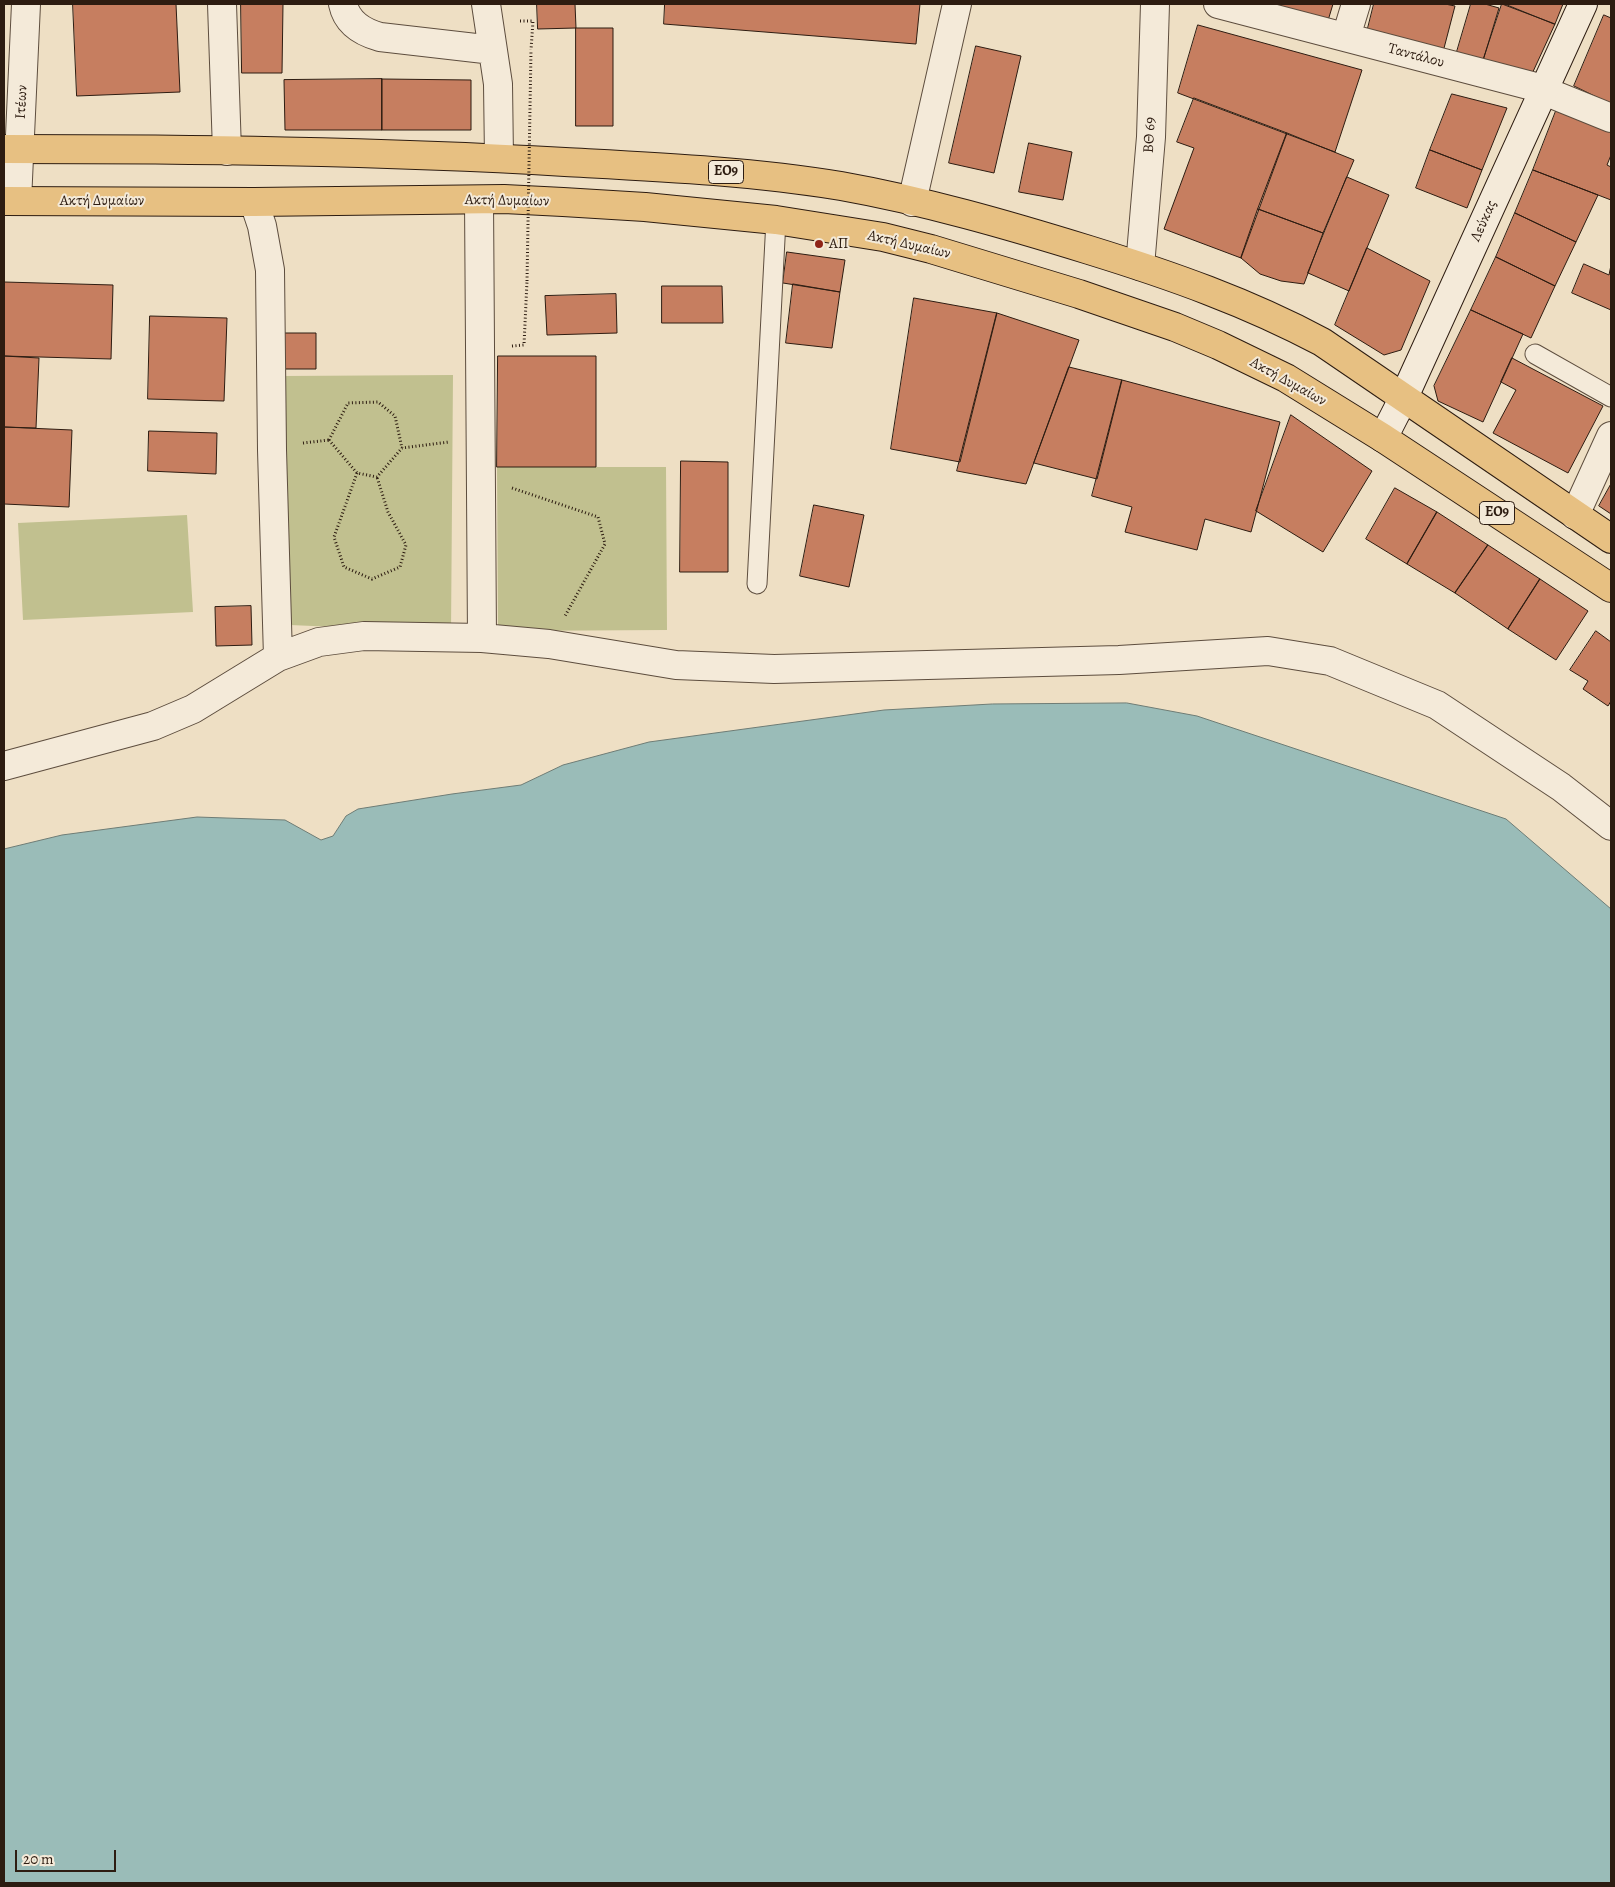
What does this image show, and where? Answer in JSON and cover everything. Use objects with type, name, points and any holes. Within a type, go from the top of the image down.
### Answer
[{"type":"main road","name":"ΕΟ9","points":[[12,149],[227,151],[499,158],[707,170],[843,187],[1004,224],[1140,266],[1236,300],[1284,322],[1322,342],[1611,539]]},
{"type":"main road","name":"Ακτή Δυμαίων","points":[[10,201],[254,202],[479,200],[563,202],[645,207],[776,220],[883,237],[931,249],[1079,294],[1175,327],[1218,345],[1286,378],[1383,438],[1611,588]]},
{"type":"street","name":"Ιτέων","points":[[10,201],[12,149],[26,4]]},
{"type":"street","points":[[222,4],[227,151]]},
{"type":"street","points":[[343,4],[349,18],[368,34],[493,50]]},
{"type":"street","points":[[486,4],[498,84],[499,158]]},
{"type":"street","points":[[912,202],[957,4]]},
{"type":"street","name":"ΒΘ 69","points":[[1140,266],[1151,137],[1155,4]]},
{"type":"street","name":"Ταντάλου","points":[[1218,4],[1543,90],[1611,118]]},
{"type":"street","points":[[1346,37],[1356,4]]},
{"type":"street","name":"Λεύκας","points":[[1383,438],[1404,398],[1583,4]]},
{"type":"street","points":[[479,200],[482,638]]},
{"type":"street","points":[[254,202],[262,226],[270,270],[272,450],[278,657]]},
{"type":"street","points":[[1576,515],[1611,436]]},
{"type":"street","points":[[4,766],[154,726],[193,709],[278,657],[319,642],[364,636],[482,638],[549,644],[676,664],[774,669],[1119,660],[1268,651],[1330,661],[1437,705],[1561,787],[1611,826]]},
{"type":"lane","points":[[757,584],[776,220]]},
{"type":"lane","points":[[1535,354],[1611,397]]},
{"type":"path","points":[[505,346],[524,346],[531,50]]},
{"type":"path","points":[[329,440],[348,403],[378,402],[395,416],[402,448]]},
{"type":"path","points":[[294,444],[329,440]]},
{"type":"path","points":[[329,440],[357,473],[377,476]]},
{"type":"path","points":[[377,476],[402,448],[452,442]]},
{"type":"path","points":[[357,473],[334,537],[344,567],[372,578],[400,567],[406,545],[388,512],[377,476]]},
{"type":"path","points":[[480,475],[540,498],[598,517],[606,544],[549,644]]},
{"type":"shaded area","points":[[453,375],[451,632],[290,625],[283,376]]},
{"type":"shaded area","points":[[497,467],[666,467],[667,630],[498,631]]},
{"type":"shaded area","points":[[187,515],[193,612],[23,620],[18,523]]},
{"type":"water","points":[[1127,703],[1197,716],[1506,819],[1611,909],[1611,1883],[4,1883],[4,849],[62,835],[197,817],[285,820],[321,840],[333,836],[346,816],[358,809],[521,785],[563,765],[649,742],[884,710],[992,704]]},
{"type":"building","points":[[73,4],[176,4],[180,92],[77,96]]},
{"type":"building","points":[[241,4],[283,4],[282,73],[242,73]]},
{"type":"building","points":[[537,4],[575,4],[576,28],[538,29]]},
{"type":"building","points":[[665,4],[920,4],[916,44],[664,24]]},
{"type":"building","points":[[1251,4],[1333,4],[1327,24]]},
{"type":"building","points":[[1374,4],[1445,4],[1455,6],[1443,52],[1367,32]]},
{"type":"building","points":[[1471,4],[1485,4],[1499,8],[1482,64],[1456,55]]},
{"type":"building","points":[[1502,4],[1555,24],[1531,76],[1482,64]]},
{"type":"building","points":[[1505,4],[1563,4],[1555,24]]},
{"type":"building","points":[[1604,15],[1611,18],[1611,104],[1574,86]]},
{"type":"building","points":[[1198,25],[1362,70],[1335,152],[1178,93]]},
{"type":"building","points":[[576,28],[613,28],[613,126],[576,126]]},
{"type":"building","points":[[976,46],[1021,56],[994,173],[949,163]]},
{"type":"building","points":[[382,79],[382,130],[285,130],[284,80]]},
{"type":"building","points":[[382,79],[471,80],[471,130],[382,130]]},
{"type":"building","points":[[1452,94],[1507,108],[1482,170],[1430,150]]},
{"type":"building","points":[[1194,98],[1287,133],[1241,258],[1164,229],[1194,148],[1177,142]]},
{"type":"building","points":[[1556,111],[1611,132],[1611,155],[1607,165],[1611,167],[1611,200],[1533,170]]},
{"type":"building","points":[[1287,133],[1354,160],[1323,233],[1258,209]]},
{"type":"building","points":[[1029,143],[1072,152],[1063,200],[1019,192]]},
{"type":"building","points":[[1430,150],[1482,170],[1467,208],[1416,188]]},
{"type":"building","points":[[1533,170],[1598,195],[1576,242],[1515,213]]},
{"type":"building","points":[[1347,177],[1389,195],[1349,291],[1308,273]]},
{"type":"building","points":[[1258,209],[1323,233],[1304,284],[1281,281],[1260,274],[1241,258]]},
{"type":"building","points":[[1515,213],[1576,242],[1555,286],[1496,257]]},
{"type":"building","points":[[1367,248],[1430,281],[1401,350],[1384,355],[1335,325]]},
{"type":"building","points":[[787,252],[845,260],[840,292],[783,283]]},
{"type":"building","points":[[1496,257],[1555,286],[1531,338],[1471,310]]},
{"type":"building","points":[[1584,264],[1609,275],[1611,265],[1611,310],[1572,293]]},
{"type":"building","points":[[4,282],[113,285],[111,359],[4,356]]},
{"type":"building","points":[[793,284],[840,292],[832,348],[786,343]]},
{"type":"building","points":[[662,286],[722,286],[723,323],[662,323]]},
{"type":"building","points":[[616,294],[617,333],[547,335],[545,296]]},
{"type":"building","points":[[914,298],[997,313],[960,462],[891,449]]},
{"type":"building","points":[[1471,310],[1523,334],[1483,422],[1438,401],[1434,386]]},
{"type":"building","points":[[997,313],[1079,340],[1026,484],[957,471]]},
{"type":"building","points":[[150,316],[227,318],[224,401],[148,399]]},
{"type":"building","points":[[284,333],[316,333],[316,369],[284,369]]},
{"type":"building","points":[[4,356],[39,358],[36,428],[4,427]]},
{"type":"building","points":[[498,356],[596,356],[596,467],[497,467]]},
{"type":"building","points":[[1512,358],[1603,406],[1568,473],[1493,433],[1516,390],[1501,382]]},
{"type":"building","points":[[1069,367],[1122,380],[1097,479],[1034,463]]},
{"type":"building","points":[[1122,380],[1280,422],[1251,532],[1205,519],[1197,550],[1125,532],[1132,507],[1092,496]]},
{"type":"building","points":[[1291,415],[1372,471],[1323,552],[1256,511]]},
{"type":"building","points":[[4,427],[72,430],[69,507],[4,504]]},
{"type":"building","points":[[149,431],[217,433],[216,474],[148,471]]},
{"type":"building","points":[[681,461],[728,462],[728,572],[680,572]]},
{"type":"building","points":[[1611,484],[1611,514],[1599,506]]},
{"type":"building","points":[[1395,488],[1437,512],[1407,564],[1366,539]]},
{"type":"building","points":[[814,505],[864,515],[849,587],[800,576]]},
{"type":"building","points":[[1437,512],[1488,545],[1455,593],[1407,564]]},
{"type":"building","points":[[1488,545],[1540,579],[1508,629],[1455,593]]},
{"type":"building","points":[[1540,579],[1588,611],[1556,660],[1508,629]]},
{"type":"building","points":[[251,606],[252,645],[216,646],[215,607]]},
{"type":"building","points":[[1596,631],[1611,642],[1611,701],[1608,706],[1583,689],[1588,681],[1570,670]]},
{"type":"place","name":"ΑΠ","points":[[819,244]]}]
